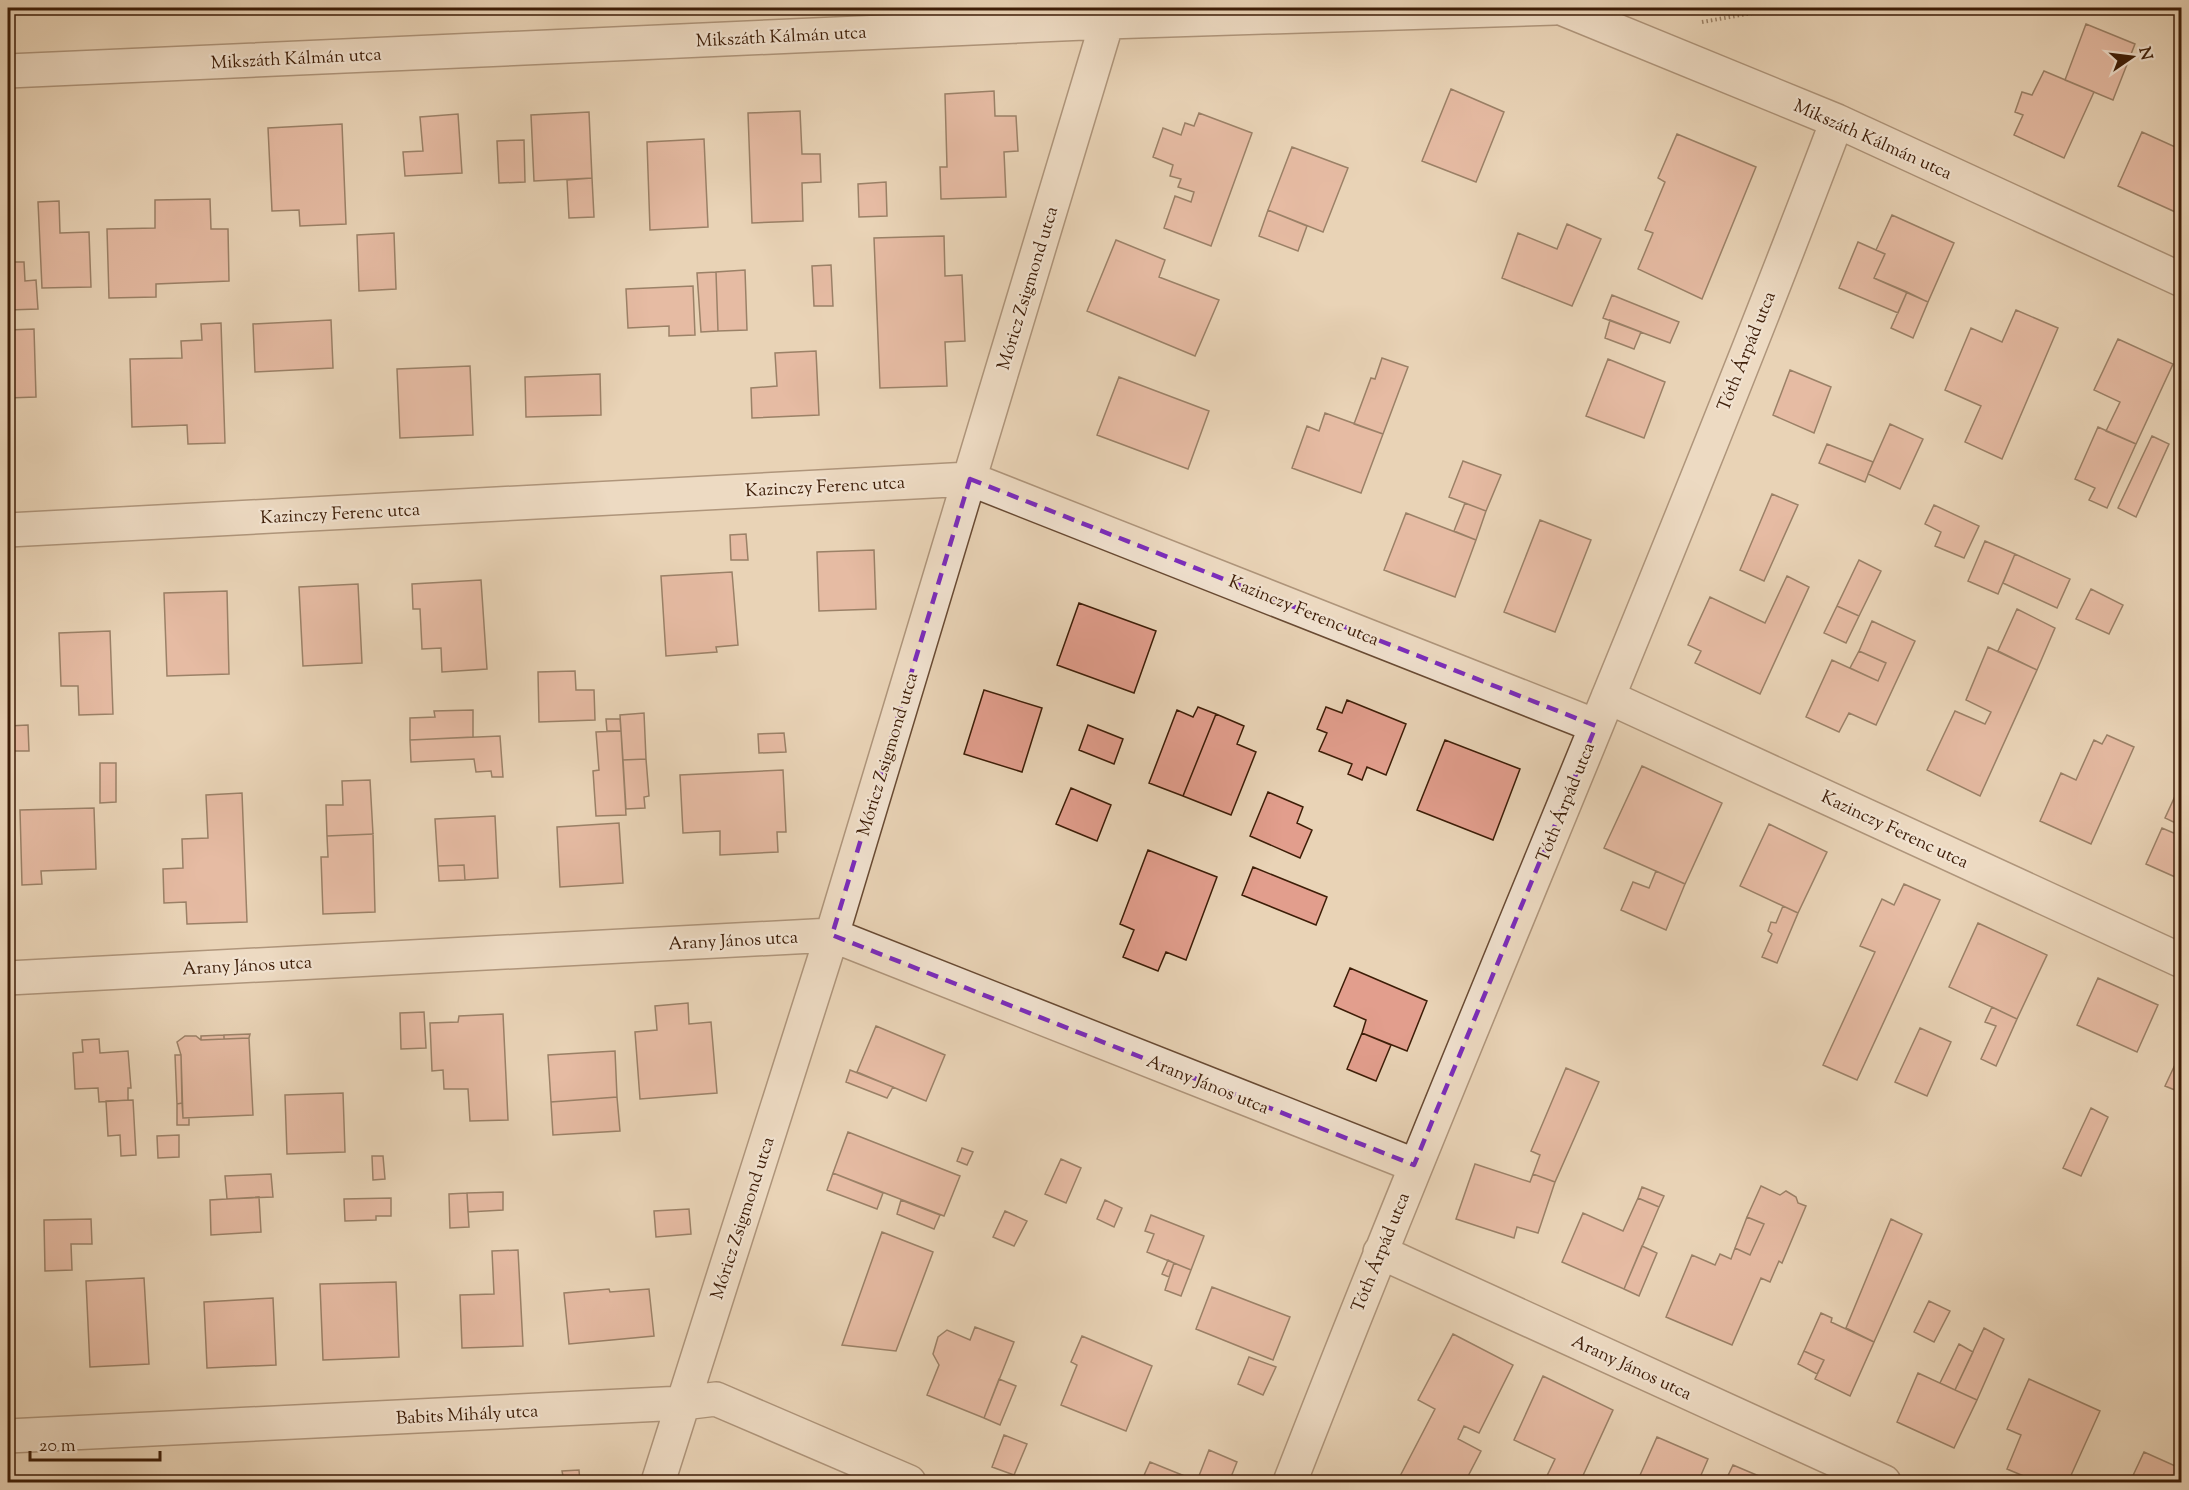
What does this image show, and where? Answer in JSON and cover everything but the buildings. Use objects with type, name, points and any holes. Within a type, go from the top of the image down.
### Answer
[{"type":"street","name":"Mikszáth Kálmán utca","points":[[8,70],[1107,22],[1555,8]]},
{"type":"street","name":"Mikszáth Kálmán utca","points":[[1561,8],[1837,121],[2181,280]]},
{"type":"street","name":"Móricz Zsigmond utca","points":[[657,1482],[832,935],[1107,22]]},
{"type":"street","name":"Tóth Árpád utca","points":[[1290,1482],[1414,1165],[1602,711],[1837,121]]},
{"type":"street","name":"Kazinczy Ferenc utca","points":[[8,530],[970,479],[1602,711],[2181,961]]},
{"type":"street","name":"Arany János utca","points":[[8,978],[832,935],[1414,1165]]},
{"type":"street","name":"Arany János utca","points":[[1380,1252],[1884,1482]]},
{"type":"street","name":"Babits Mihály utca","points":[[8,1436],[683,1403],[716,1399],[909,1482]]},
{"type":"highlighted area","points":[[970,479],[1596,726],[1414,1165],[832,935]]}]
